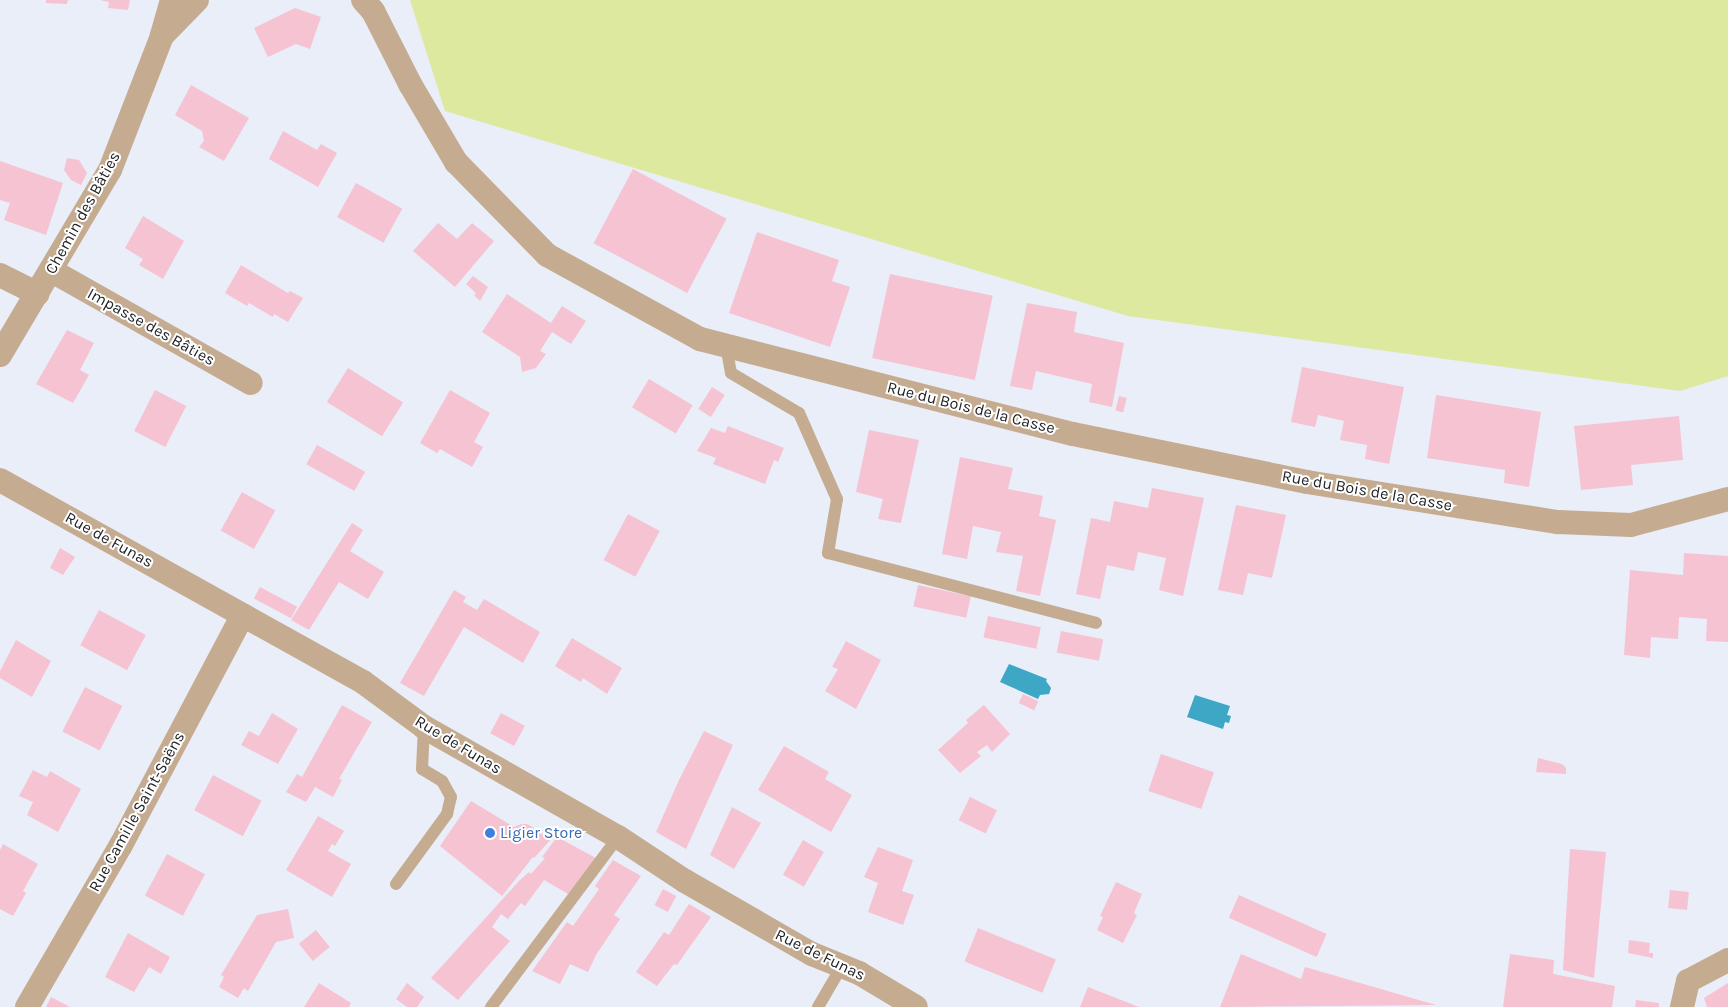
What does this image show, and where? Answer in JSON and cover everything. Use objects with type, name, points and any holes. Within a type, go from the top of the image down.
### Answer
[{"type":"street","name":"Chemin des Bâties","points":[[0,355],[52,271],[110,170],[162,36],[172,0]]},
{"type":"street","name":"Chemin des Bâties","points":[[162,36],[197,0]]},
{"type":"street","name":"Rue du Bois de la Casse","points":[[363,0],[373,11],[410,84],[456,162],[547,255],[700,339],[1083,436],[1307,482],[1558,522],[1631,525],[1728,499]]},
{"type":"street","name":"Impasse des Bâties","points":[[52,271],[251,383]]},
{"type":"street","points":[[0,275],[38,294]]},
{"type":"street","name":"Rue de Funas","points":[[0,480],[362,682],[424,727],[618,837],[685,880],[812,954],[859,973],[916,1007]]},
{"type":"street","name":"Rue Camille Saint-Saëns","points":[[27,1007],[121,845],[243,615]]},
{"type":"street","points":[[1682,1007],[1688,981],[1728,960]]},
{"type":"lane","points":[[726,345],[730,373],[799,413],[837,499],[828,553],[1096,623]]},
{"type":"lane","points":[[396,884],[447,814],[451,797],[442,781],[422,769],[424,727]]},
{"type":"lane","points":[[491,1007],[618,837]]},
{"type":"lane","points":[[818,1007],[842,966]]},
{"type":"green space","points":[[410,0],[1728,0],[1728,376],[1680,391],[1128,316],[445,111]]},
{"type":"water","points":[[1009,664],[1047,679],[1046,681],[1051,688],[1049,694],[1040,695],[1038,699],[1000,682]]},
{"type":"water","points":[[1195,695],[1230,706],[1227,715],[1231,716],[1229,723],[1225,722],[1223,729],[1187,717]]},
{"type":"building","points":[[46,0],[68,0],[67,4],[46,3]]},
{"type":"building","points":[[100,0],[130,0],[128,10],[108,8],[109,2]]},
{"type":"building","points":[[295,8],[321,17],[310,49],[296,44],[268,57],[254,28]]},
{"type":"building","points":[[191,85],[249,118],[224,161],[199,147],[204,141],[202,131],[175,115]]},
{"type":"building","points":[[283,131],[317,150],[321,144],[337,153],[318,187],[269,159]]},
{"type":"building","points":[[67,158],[79,160],[87,173],[81,185],[71,180],[64,170]]},
{"type":"building","points":[[0,161],[63,183],[46,235],[4,220],[10,203],[0,200]]},
{"type":"building","points":[[633,169],[727,219],[687,293],[594,243]]},
{"type":"building","points":[[356,183],[402,209],[383,243],[337,217]]},
{"type":"building","points":[[143,216],[184,241],[163,279],[139,265],[143,259],[125,248]]},
{"type":"building","points":[[438,223],[457,239],[472,223],[494,241],[455,287],[413,251]]},
{"type":"building","points":[[757,232],[839,260],[832,281],[850,287],[830,347],[729,313]]},
{"type":"building","points":[[241,265],[288,293],[290,291],[303,298],[288,322],[274,314],[273,317],[249,303],[247,306],[225,293]]},
{"type":"building","points":[[890,274],[993,296],[975,380],[872,358]]},
{"type":"building","points":[[473,276],[488,287],[480,301],[474,295],[476,293],[466,284]]},
{"type":"building","points":[[507,294],[551,323],[562,306],[586,321],[571,344],[552,332],[540,351],[546,354],[536,368],[522,372],[520,357],[482,332]]},
{"type":"building","points":[[1027,303],[1077,312],[1074,332],[1124,343],[1112,407],[1089,402],[1092,384],[1036,371],[1032,390],[1010,386]]},
{"type":"building","points":[[67,330],[94,343],[80,370],[89,375],[73,403],[36,384]]},
{"type":"building","points":[[1302,367],[1404,387],[1389,464],[1365,459],[1367,445],[1340,440],[1344,421],[1318,415],[1315,427],[1291,422]]},
{"type":"building","points":[[348,368],[403,402],[382,436],[327,402]]},
{"type":"building","points":[[649,379],[693,405],[676,434],[632,407]]},
{"type":"building","points":[[712,387],[725,395],[711,417],[698,409]]},
{"type":"building","points":[[155,390],[186,406],[165,447],[134,431]]},
{"type":"building","points":[[450,390],[490,413],[474,442],[483,447],[472,467],[440,449],[437,453],[420,443]]},
{"type":"building","points":[[1436,395],[1541,412],[1529,487],[1504,483],[1505,470],[1427,458]]},
{"type":"building","points":[[1119,396],[1127,398],[1123,412],[1115,411]]},
{"type":"building","points":[[1679,416],[1683,460],[1631,465],[1633,485],[1581,490],[1574,426]]},
{"type":"building","points":[[728,426],[784,448],[778,462],[774,460],[765,484],[713,464],[716,458],[697,451],[711,428],[725,433]]},
{"type":"building","points":[[869,430],[919,440],[901,523],[878,519],[883,499],[856,492]]},
{"type":"building","points":[[317,445],[365,472],[354,491],[306,464]]},
{"type":"building","points":[[960,457],[1013,468],[1008,489],[1043,496],[1039,516],[1056,520],[1040,596],[1016,591],[1023,556],[996,552],[1001,532],[973,526],[967,559],[942,554]]},
{"type":"building","points":[[1152,488],[1204,498],[1183,596],[1159,590],[1166,558],[1138,552],[1134,571],[1107,565],[1100,599],[1076,594],[1091,518],[1110,522],[1114,501],[1148,508]]},
{"type":"building","points":[[242,492],[275,510],[254,549],[221,530]]},
{"type":"building","points":[[1236,505],[1286,515],[1272,578],[1248,573],[1243,595],[1218,590]]},
{"type":"building","points":[[628,514],[660,531],[635,577],[604,560]]},
{"type":"building","points":[[352,523],[363,530],[350,551],[384,572],[368,599],[339,582],[309,630],[291,620]]},
{"type":"building","points":[[60,548],[75,557],[63,575],[50,568]]},
{"type":"building","points":[[1684,553],[1728,556],[1728,642],[1706,641],[1707,619],[1679,617],[1678,639],[1651,637],[1650,658],[1624,655],[1630,570],[1683,575]]},
{"type":"building","points":[[918,585],[971,596],[966,618],[913,607]]},
{"type":"building","points":[[260,587],[297,607],[291,618],[254,598]]},
{"type":"building","points":[[454,590],[466,597],[463,602],[477,610],[484,599],[540,632],[523,663],[464,627],[424,696],[400,683]]},
{"type":"building","points":[[99,610],[146,635],[127,670],[80,645]]},
{"type":"building","points":[[988,616],[1041,627],[1036,649],[983,638]]},
{"type":"building","points":[[1061,631],[1103,639],[1099,661],[1057,653]]},
{"type":"building","points":[[572,638],[622,668],[607,694],[583,678],[581,682],[555,666]]},
{"type":"building","points":[[16,640],[51,661],[32,697],[0,678],[0,671]]},
{"type":"building","points":[[846,641],[881,660],[856,709],[825,691],[838,669],[832,667]]},
{"type":"building","points":[[85,687],[122,706],[100,751],[62,732]]},
{"type":"building","points":[[1023,694],[1038,701],[1034,710],[1019,703]]},
{"type":"building","points":[[342,705],[372,722],[339,779],[342,780],[333,797],[315,787],[306,802],[286,792],[297,774],[302,777]]},
{"type":"building","points":[[984,705],[1010,734],[992,752],[987,745],[977,752],[981,756],[960,773],[938,750],[968,723],[966,720]]},
{"type":"building","points":[[272,713],[298,729],[278,764],[241,745],[249,731],[259,736]]},
{"type":"building","points":[[501,713],[525,726],[514,746],[490,733]]},
{"type":"building","points":[[704,731],[733,745],[686,849],[656,832],[679,780]]},
{"type":"building","points":[[784,746],[829,772],[825,779],[852,795],[831,832],[758,790]]},
{"type":"building","points":[[1161,754],[1214,772],[1201,809],[1148,791]]},
{"type":"building","points":[[1538,758],[1562,764],[1566,768],[1566,774],[1536,772]]},
{"type":"building","points":[[33,770],[47,777],[50,771],[81,789],[58,832],[27,815],[33,802],[19,796]]},
{"type":"building","points":[[213,775],[262,801],[243,836],[194,810]]},
{"type":"building","points":[[970,797],[997,810],[986,834],[959,820]]},
{"type":"building","points":[[471,801],[514,827],[527,824],[552,838],[533,857],[502,896],[440,846]]},
{"type":"building","points":[[732,807],[761,823],[734,869],[710,855]]},
{"type":"building","points":[[318,816],[344,831],[335,846],[332,844],[328,851],[351,864],[332,897],[286,870]]},
{"type":"building","points":[[557,837],[596,858],[568,894],[544,880],[525,906],[521,903],[508,919],[501,914],[492,927],[510,941],[458,1000],[431,978],[520,880],[529,872],[531,874],[545,858],[542,857]]},
{"type":"building","points":[[803,840],[824,852],[804,887],[783,875]]},
{"type":"building","points":[[3,844],[38,864],[23,891],[26,893],[13,916],[0,909],[0,850]]},
{"type":"building","points":[[878,847],[913,860],[902,891],[914,895],[903,925],[868,912],[878,883],[864,877]]},
{"type":"building","points":[[1570,849],[1606,852],[1594,978],[1563,970]]},
{"type":"building","points":[[167,854],[205,874],[183,916],[145,895]]},
{"type":"building","points":[[613,860],[641,876],[614,915],[620,919],[596,955],[588,972],[570,964],[560,984],[532,971],[567,922],[573,926],[599,889],[595,886]]},
{"type":"building","points":[[1116,882],[1142,894],[1134,913],[1137,915],[1123,943],[1097,930],[1103,917],[1100,916]]},
{"type":"building","points":[[663,889],[676,896],[668,912],[655,905]]},
{"type":"building","points":[[1670,890],[1689,892],[1687,910],[1668,908]]},
{"type":"building","points":[[1239,895],[1327,934],[1317,957],[1229,918]]},
{"type":"building","points":[[689,904],[711,917],[677,965],[674,964],[657,986],[636,972],[664,932],[669,935]]},
{"type":"building","points":[[288,909],[294,938],[276,942],[248,991],[244,988],[238,998],[219,987],[224,977],[221,975],[257,915]]},
{"type":"building","points":[[978,928],[1056,959],[1042,993],[965,961]]},
{"type":"building","points":[[316,930],[330,947],[313,961],[299,944]]},
{"type":"building","points":[[128,933],[170,957],[161,974],[149,967],[134,992],[105,977]]},
{"type":"building","points":[[1629,940],[1650,943],[1649,953],[1653,953],[1653,958],[1628,953]]},
{"type":"building","points":[[1241,954],[1301,979],[1305,967],[1436,1005],[1220,1007]]},
{"type":"building","points":[[1510,954],[1554,960],[1553,974],[1615,986],[1612,1007],[1503,1007]]},
{"type":"building","points":[[319,983],[351,1003],[349,1007],[304,1007]]},
{"type":"building","points":[[407,983],[424,997],[417,1007],[407,1007],[396,999]]},
{"type":"building","points":[[1728,983],[1728,1007],[1707,1007],[1704,998]]},
{"type":"building","points":[[1088,987],[1139,1007],[1080,1007]]},
{"type":"building","points":[[51,997],[70,1007],[46,1007]]},
{"type":"building","points":[[1636,1000],[1659,1003],[1659,1007],[1635,1007]]},
{"type":"place","name":"Ligier Store","points":[[490,833]]}]
